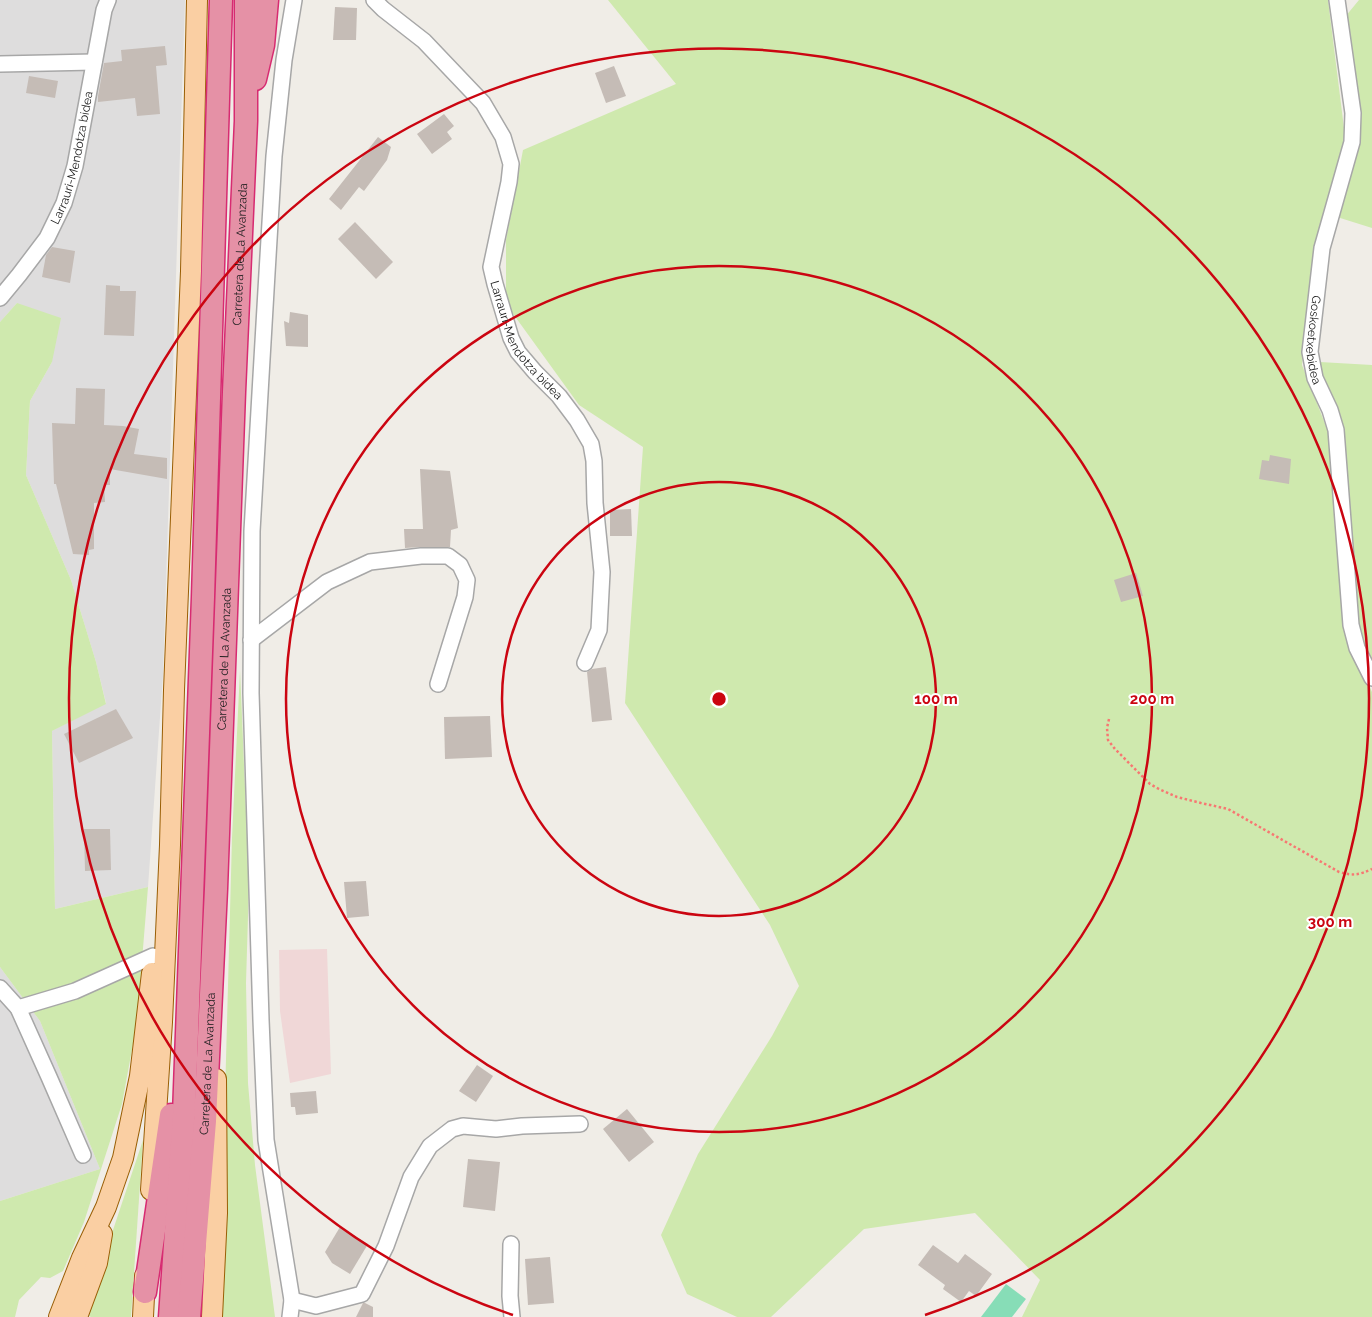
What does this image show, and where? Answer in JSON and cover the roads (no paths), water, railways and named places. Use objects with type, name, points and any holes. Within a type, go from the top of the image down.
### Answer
[{"type":"highway","name":"Carretera de La Avanzada","points":[[170,1317],[184,1115],[204,597],[220,0]]},
{"type":"highway","name":"Carretera de La Avanzada","points":[[189,1317],[204,1120],[216,889],[246,122],[246,0]]},
{"type":"highway","points":[[246,122],[263,45],[266,0]]},
{"type":"highway","points":[[145,1292],[188,992]]},
{"type":"main road","points":[[143,1317],[162,1022],[170,845],[174,690],[191,271],[197,0]]},
{"type":"main road","points":[[59,1317],[82,1258],[106,1207],[123,1158],[140,1076],[154,956],[157,907],[170,845]]},
{"type":"main road","points":[[212,1317],[217,1145],[216,889]]},
{"type":"main road","points":[[77,1317],[97,1263],[106,1207]]},
{"type":"street","name":"Larrauri-Mendotza bidea","points":[[0,298],[20,275],[47,238],[64,203],[75,166],[104,10],[108,0]]},
{"type":"street","points":[[290,1317],[292,1300],[266,1140],[258,952],[251,640],[252,531],[274,156],[284,60],[294,0]]},
{"type":"street","name":"Larrauri-Mendotza bidea","points":[[374,0],[424,41],[470,89],[483,103],[503,136],[511,164],[510,182],[491,267],[495,284],[511,338],[518,352],[535,372],[560,396],[577,420],[591,444],[594,460],[595,503],[602,572],[599,630],[585,663]]},
{"type":"street","name":"Goskoetxebidea","points":[[1337,0],[1353,113],[1352,142],[1322,248],[1310,352],[1315,378],[1330,410],[1336,430],[1351,625],[1357,648],[1372,678]]},
{"type":"street","points":[[0,64],[94,62]]},
{"type":"street","points":[[251,640],[327,582],[370,562],[421,556],[448,556],[460,565],[468,580],[438,684]]},
{"type":"street","points":[[18,1008],[75,992],[154,956]]},
{"type":"street","points":[[0,988],[18,1008],[82,1156]]},
{"type":"street","points":[[292,1300],[316,1306],[362,1294],[386,1246],[411,1177],[430,1146],[452,1130],[463,1126],[496,1129],[580,1124]]},
{"type":"street","points":[[511,1244],[510,1296],[512,1317]]},
{"type":"street","points":[[292,1300],[300,1317]]}]
